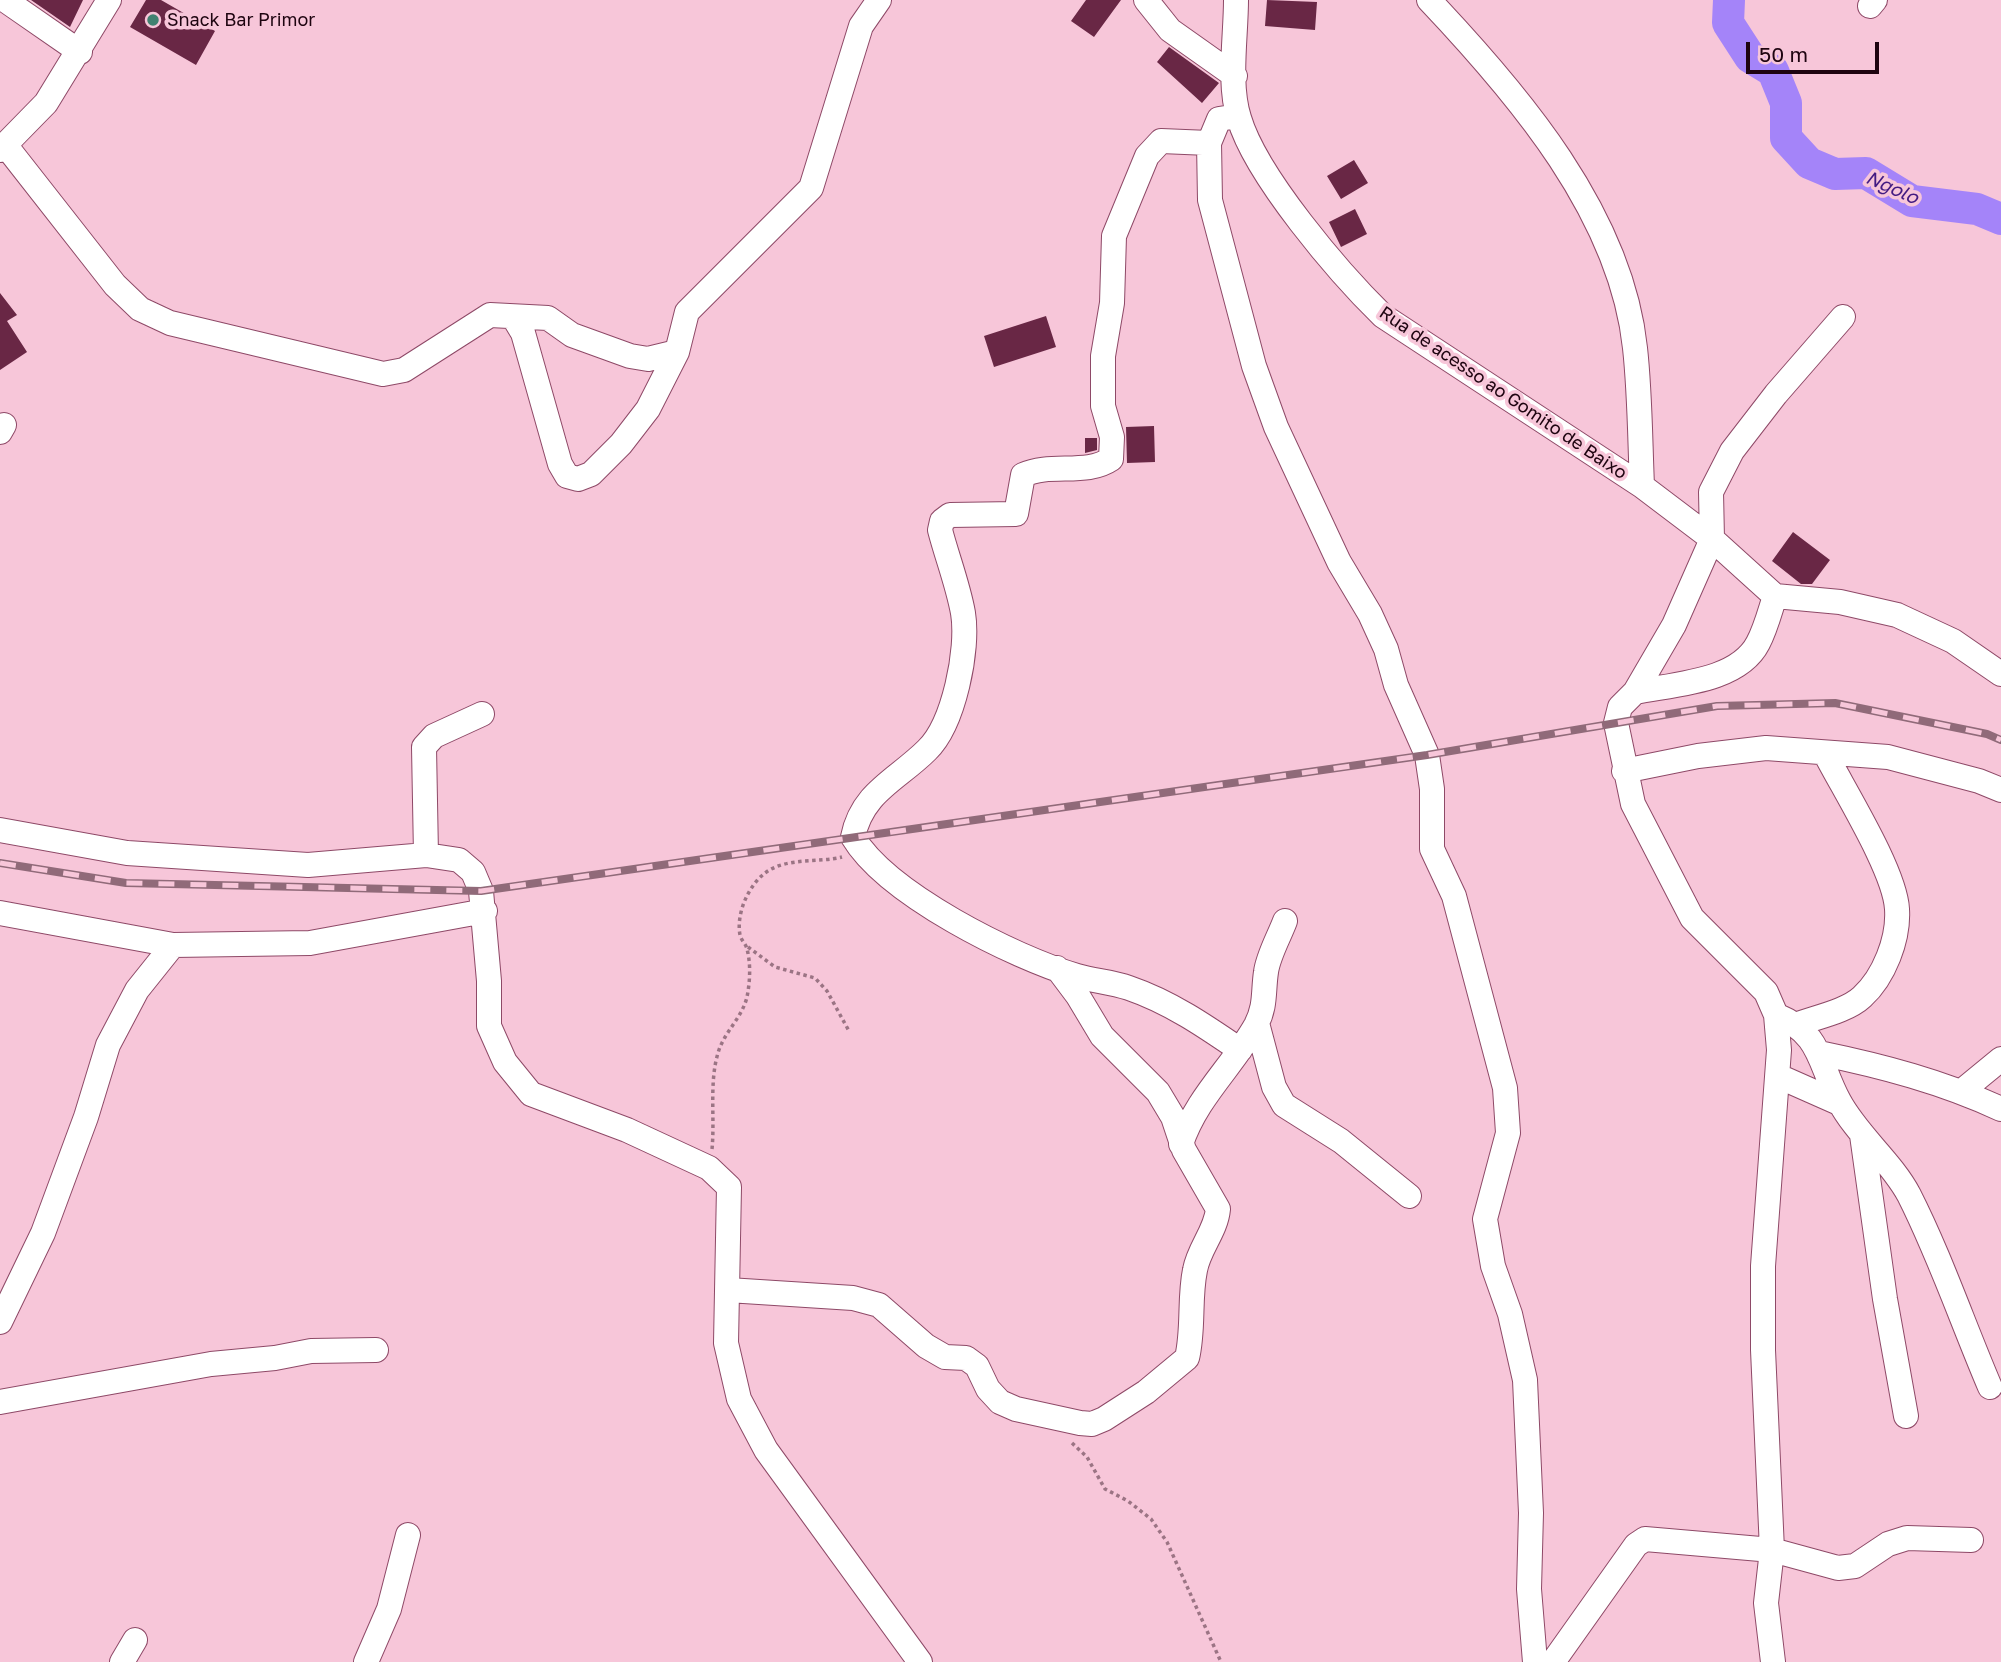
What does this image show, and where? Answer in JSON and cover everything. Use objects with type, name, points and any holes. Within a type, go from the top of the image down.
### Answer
[{"type":"street","points":[[5,0],[80,52]]},
{"type":"street","points":[[109,0],[80,52],[46,103],[3,148],[115,285],[140,309],[170,324],[383,374],[404,370],[490,315],[502,313],[514,318],[548,318],[572,335],[629,356],[648,359],[677,352]]},
{"type":"street","points":[[514,318],[523,333],[561,464],[567,476],[578,480],[591,474],[621,444],[648,409],[677,352],[687,312],[811,188],[861,26],[879,0]]},
{"type":"street","points":[[1146,0],[1170,30],[1235,76]]},
{"type":"street","name":"Rua de acesso ao Gomito de Baixo","points":[[1236,0],[1235,76],[1238,117],[1254,153],[1281,195],[1357,291],[1383,316],[1642,486],[1712,539],[1775,596]]},
{"type":"street","points":[[1429,0],[1522,107],[1593,212],[1622,286],[1635,346],[1642,486]]},
{"type":"street","points":[[1238,117],[1219,120],[1209,143],[1210,200],[1254,366],[1276,426],[1339,562],[1370,614],[1386,649],[1396,685],[1427,755],[1432,789],[1432,849],[1454,896],[1505,1088],[1508,1133],[1485,1219],[1493,1266],[1510,1314],[1525,1380],[1531,1513],[1529,1590],[1535,1662]]},
{"type":"street","points":[[1209,143],[1161,141],[1147,156],[1114,236],[1112,303],[1103,368],[1103,407],[1112,437],[1111,459],[1100,467],[1056,467],[1023,475],[1016,514],[950,515],[942,521],[940,530],[963,614],[956,695],[945,723],[929,749],[877,791],[857,817],[853,837],[861,852],[929,906],[980,934],[1056,968],[1129,988],[1172,1007],[1240,1051]]},
{"type":"street","points":[[1843,317],[1776,394],[1732,451],[1711,492],[1712,539],[1674,625],[1635,692],[1620,707],[1616,723],[1633,804],[1692,918],[1766,992],[1819,1053],[1839,1102],[1908,1194],[1990,1387]]},
{"type":"street","points":[[1635,692],[1722,673],[1743,661],[1758,644],[1775,596],[1840,602],[1898,615],[1953,641],[2001,674]]},
{"type":"street","points":[[426,855],[424,747],[434,736],[482,714]]},
{"type":"street","points":[[1624,771],[1698,756],[1766,748],[1888,757],[1979,780],[2001,790]]},
{"type":"street","points":[[1787,1019],[1861,999],[1882,972],[1893,943],[1897,908],[1884,866],[1825,753]]},
{"type":"street","points":[[0,830],[127,853],[307,865],[426,855],[459,860],[473,872],[485,912],[489,1026],[505,1062],[531,1094],[627,1130],[709,1168],[729,1187],[726,1343],[739,1399],[766,1450],[920,1662]]},
{"type":"street","points":[[0,913],[173,945],[310,943],[485,912]]},
{"type":"street","points":[[1181,1144],[1202,1098],[1240,1051],[1257,1023],[1265,1003],[1266,971],[1285,922]]},
{"type":"street","points":[[0,1322],[43,1233],[86,1117],[108,1045],[137,990],[173,945]]},
{"type":"street","points":[[728,1290],[853,1298],[878,1305],[926,1346],[945,1357],[966,1358],[976,1366],[988,1388],[1000,1402],[1016,1409],[1093,1424],[1146,1392],[1187,1358],[1195,1269],[1202,1246],[1217,1220],[1218,1209],[1181,1144],[1173,1117],[1158,1092],[1102,1036],[1079,996],[1056,968]]},
{"type":"street","points":[[1773,1662],[1766,1603],[1772,1550],[1763,1350],[1763,1266],[1778,1076],[1787,1019]]},
{"type":"street","points":[[1257,1023],[1275,1087],[1284,1105],[1341,1141],[1409,1196]]},
{"type":"street","points":[[1819,1053],[1865,1062],[1962,1091],[2001,1109]]},
{"type":"street","points":[[1962,1091],[2001,1059]]},
{"type":"street","points":[[1778,1076],[1839,1102]]},
{"type":"street","points":[[1861,1131],[1885,1299],[1906,1416]]},
{"type":"street","points":[[0,1402],[211,1364],[275,1358],[311,1351],[376,1350]]},
{"type":"street","points":[[366,1662],[389,1609],[408,1535]]},
{"type":"street","points":[[1553,1662],[1636,1545],[1645,1539],[1772,1550],[1838,1568],[1855,1566],[1888,1544],[1907,1538],[1971,1540]]},
{"type":"street","points":[[122,1662],[135,1640]]},
{"type":"path","points":[[849,1031],[827,990],[815,978],[775,967],[747,946],[740,936],[743,901],[766,873],[800,861],[824,861],[861,852]]},
{"type":"path","points":[[709,1168],[717,1054],[725,1036],[740,1015],[747,996],[750,966],[747,946]]},
{"type":"path","points":[[1058,1417],[1067,1437],[1087,1457],[1105,1489],[1128,1500],[1151,1519],[1167,1542],[1222,1662]]},
{"type":"building","points":[[31,0],[83,0],[70,27]]},
{"type":"building","points":[[146,0],[161,0],[215,31],[196,65],[130,27]]},
{"type":"building","points":[[1086,0],[1121,0],[1094,37],[1071,21]]},
{"type":"building","points":[[1267,0],[1317,2],[1315,30],[1265,26]]},
{"type":"building","points":[[1169,47],[1219,83],[1202,103],[1157,62]]},
{"type":"building","points":[[1354,160],[1368,183],[1341,199],[1327,176]]},
{"type":"building","points":[[1355,209],[1367,234],[1341,247],[1329,222]]},
{"type":"building","points":[[0,293],[17,315],[7,321],[27,352],[0,370]]},
{"type":"building","points":[[1046,316],[1056,347],[994,367],[984,336]]},
{"type":"building","points":[[1154,426],[1155,462],[1127,463],[1126,427]]},
{"type":"building","points":[[1085,438],[1097,438],[1097,450],[1085,453]]},
{"type":"building","points":[[1793,532],[1830,560],[1812,584],[1801,584],[1772,561]]},
{"type":"waterway","name":"Ngolo","points":[[1729,0],[1728,23],[1750,57],[1773,71],[1786,103],[1786,138],[1809,163],[1835,174],[1866,173],[1912,201],[1977,209],[2001,219]]},
{"type":"railway","points":[[0,863],[126,883],[481,891],[1427,755],[1717,706],[1835,703],[1987,734],[2001,740]]},
{"type":"place","name":"Snack Bar Primor","points":[[153,20]]}]
